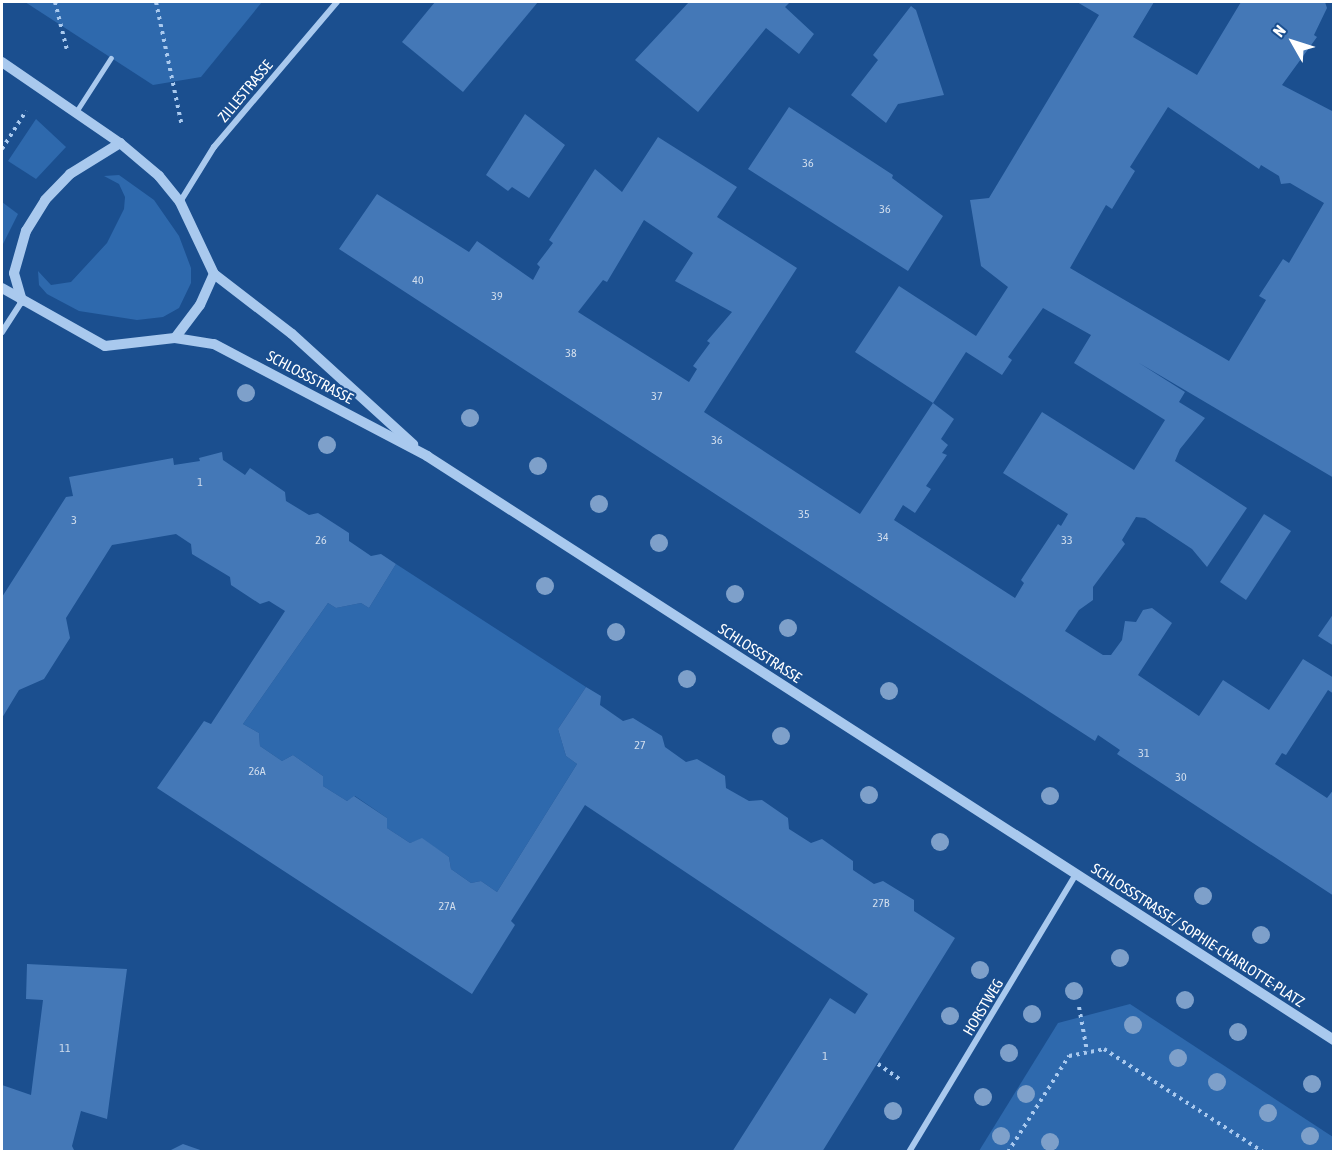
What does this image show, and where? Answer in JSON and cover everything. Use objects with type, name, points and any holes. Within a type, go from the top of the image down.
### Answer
[{"type":"street","name":"ZILLESTRASSE","points":[[180,202],[214,147],[337,2]]},
{"type":"street","name":"SCHLOSSSTRASSE","points":[[2,62],[120,143],[159,176],[180,202],[214,274],[292,334],[427,456]]},
{"type":"street","points":[[2,333],[22,301],[14,273],[26,231],[45,200],[70,174],[120,143]]},
{"type":"street","points":[[175,338],[200,305],[214,274]]},
{"type":"street","name":"SCHLOSSSTRASSE","points":[[2,288],[105,346],[175,338],[214,344],[427,456],[1076,874]]},
{"type":"street","name":"HORSTWEG","points":[[909,1152],[1076,874]]},
{"type":"street","name":"SCHLOSSSTRASSE / SOPHIE-CHARLOTTE-PLATZ","points":[[1076,874],[1334,1040]]},
{"type":"lane","points":[[76,112],[111,58]]},
{"type":"path","points":[[55,2],[67,50]]},
{"type":"path","points":[[156,2],[182,126]]},
{"type":"path","points":[[2,149],[26,111]]},
{"type":"path","points":[[1078,1007],[1087,1051]]},
{"type":"path","points":[[1008,1152],[1069,1056],[1104,1049],[1263,1152]]},
{"type":"path","points":[[878,1064],[901,1080]]},
{"type":"shaded area","points":[[25,2],[262,2],[201,77],[153,85]]},
{"type":"shaded area","points":[[36,119],[66,147],[36,179],[8,161]]},
{"type":"shaded area","points":[[119,175],[154,200],[179,236],[191,268],[191,283],[179,308],[163,317],[137,320],[79,311],[47,294],[39,285],[38,271],[51,285],[71,282],[107,243],[124,209],[125,197],[119,184],[104,176]]},
{"type":"shaded area","points":[[2,202],[18,214],[2,246]]},
{"type":"shaded area","points":[[396,564],[586,687],[558,729],[566,756],[577,764],[497,892],[481,881],[471,883],[451,869],[449,857],[422,839],[410,843],[387,828],[387,818],[355,796],[347,801],[323,786],[323,776],[293,755],[282,761],[260,746],[259,733],[243,724],[328,603],[336,608],[361,603],[369,608]]},
{"type":"shaded area","points":[[1130,1004],[1333,1137],[1333,1151],[979,1151],[1058,1023]]},
{"type":"building","points":[[435,2],[538,2],[463,92],[402,42]]},
{"type":"building","points":[[689,2],[790,2],[785,7],[814,34],[799,54],[766,28],[698,112],[635,60]]},
{"type":"building","points":[[1077,2],[1154,2],[1133,37],[1197,75],[1241,2],[1325,2],[1327,8],[1314,35],[1317,37],[1282,85],[1334,112],[1334,478],[1139,363],[1185,392],[1179,402],[1205,418],[1180,449],[1175,461],[1247,508],[1207,567],[1192,549],[1145,518],[1136,517],[1122,540],[1125,544],[1093,587],[1093,600],[1079,610],[1065,631],[1103,655],[1111,655],[1122,640],[1125,621],[1136,622],[1143,610],[1152,608],[1172,623],[1138,675],[1199,716],[1223,680],[1269,710],[1303,659],[1334,678],[1334,694],[1328,690],[1286,755],[1282,753],[1275,764],[1327,798],[1334,789],[1334,896],[1117,754],[1120,750],[1098,735],[1095,741],[339,249],[377,194],[469,252],[477,241],[533,280],[540,267],[537,264],[553,243],[549,240],[595,169],[622,192],[658,137],[737,187],[717,217],[797,268],[704,412],[860,514],[933,403],[855,352],[899,286],[976,336],[1008,287],[981,266],[970,200],[989,198],[1099,15]],"holes":[[[1168,107],[1259,169],[1261,165],[1279,176],[1281,184],[1290,183],[1324,203],[1289,263],[1283,259],[1259,296],[1266,300],[1229,361],[1070,268],[1106,205],[1112,209],[1135,171],[1130,167]],[[644,220],[693,253],[675,281],[732,312],[707,341],[710,343],[693,366],[697,369],[689,382],[578,312],[603,280],[607,282]],[[1043,308],[1091,335],[1074,363],[1165,420],[1134,470],[1042,412],[1003,473],[1068,514],[1061,526],[1058,524],[1021,580],[1024,583],[1015,598],[894,520],[903,505],[915,513],[931,489],[926,486],[947,455],[942,453],[948,445],[941,439],[954,419],[933,403],[966,352],[1002,375],[1012,360],[1008,357]]]},
{"type":"building","points":[[911,6],[916,10],[944,95],[898,104],[886,123],[851,95],[878,60],[873,55]]},
{"type":"building","points":[[789,107],[893,175],[892,178],[943,216],[908,271],[748,169]]},
{"type":"building","points":[[525,114],[565,145],[529,198],[512,187],[508,191],[486,175]]},
{"type":"building","points":[[222,452],[223,460],[245,475],[250,468],[285,492],[286,501],[309,515],[318,513],[349,533],[349,541],[371,556],[381,554],[396,564],[369,608],[361,603],[336,608],[328,603],[243,724],[259,733],[260,746],[282,761],[293,755],[323,776],[323,786],[347,801],[354,796],[387,818],[387,828],[410,843],[422,838],[449,857],[451,869],[471,883],[481,881],[497,892],[577,764],[566,756],[558,729],[586,687],[601,696],[600,705],[623,721],[633,718],[662,736],[665,747],[686,762],[697,759],[725,776],[726,788],[749,801],[762,800],[788,818],[789,829],[811,843],[822,839],[853,861],[853,870],[874,884],[883,881],[914,900],[914,911],[955,938],[822,1152],[732,1152],[830,998],[855,1014],[868,994],[585,805],[511,921],[515,925],[472,994],[157,788],[204,721],[211,724],[285,611],[269,601],[260,604],[231,585],[230,577],[192,554],[191,544],[176,534],[112,545],[66,618],[70,638],[44,679],[19,690],[2,718],[2,597],[66,497],[73,496],[69,477],[173,458],[174,465],[200,461],[199,458]]},
{"type":"building","points":[[1264,514],[1291,531],[1246,600],[1220,582]]},
{"type":"building","points":[[1334,613],[1334,646],[1318,636]]},
{"type":"building","points":[[27,964],[127,969],[107,1119],[81,1111],[72,1146],[75,1152],[2,1152],[2,1085],[31,1095],[43,1000],[26,999]]},
{"type":"building","points":[[183,1144],[203,1151],[203,1152],[167,1152]]}]
